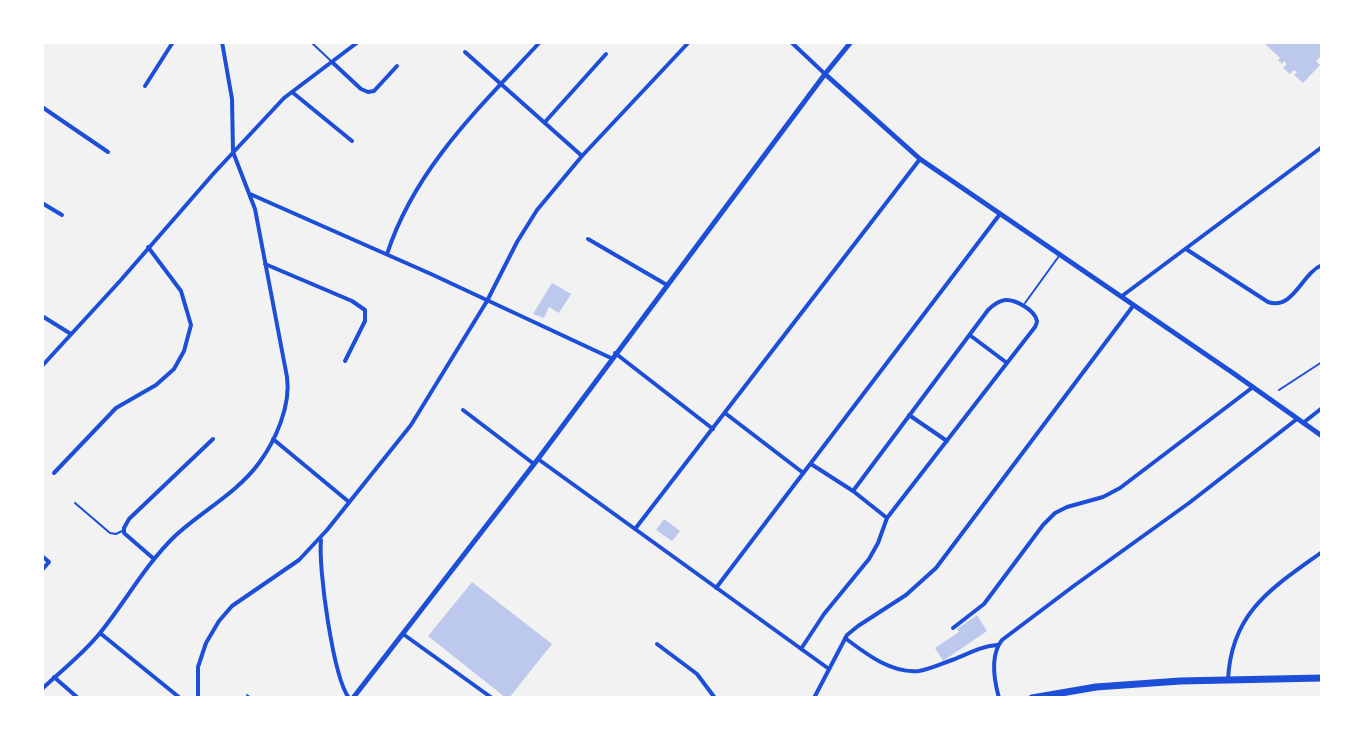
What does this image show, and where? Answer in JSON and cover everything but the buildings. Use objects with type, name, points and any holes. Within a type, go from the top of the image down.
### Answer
[{"type":"main road","points":[[1032,698],[1096,687],[1180,681],[1322,678]]},
{"type":"street","points":[[145,86],[173,42]]},
{"type":"street","points":[[42,689],[100,633],[139,577],[177,535],[259,464],[286,406],[289,390],[265,264],[250,194],[233,152],[232,99],[222,42]]},
{"type":"street","points":[[42,366],[233,152],[292,92],[358,42]]},
{"type":"street","points":[[387,254],[399,220],[424,176],[468,119],[540,42]]},
{"type":"street","points":[[198,698],[198,667],[206,643],[219,621],[232,606],[290,566],[321,537],[411,425],[487,301],[532,218],[582,156],[689,42]]},
{"type":"street","points":[[791,42],[920,159],[1322,436]]},
{"type":"street","points":[[321,537],[322,578],[336,667],[341,683],[351,698],[536,461],[851,42]]},
{"type":"street","points":[[465,52],[582,156]]},
{"type":"street","points":[[545,122],[606,54]]},
{"type":"street","points":[[332,62],[368,92],[374,91],[397,66]]},
{"type":"street","points":[[292,92],[352,141]]},
{"type":"street","points":[[42,107],[108,152]]},
{"type":"street","points":[[1121,297],[1322,147]]},
{"type":"street","points":[[635,529],[920,159]]},
{"type":"street","points":[[250,194],[613,356],[713,429]]},
{"type":"street","points":[[42,203],[62,215]]},
{"type":"street","points":[[716,588],[1000,214]]},
{"type":"street","points":[[588,239],[667,285]]},
{"type":"street","points":[[54,473],[116,408],[156,385],[174,369],[184,351],[191,325],[181,291],[148,247]]},
{"type":"street","points":[[1186,249],[1275,305],[1288,300],[1313,269],[1322,265]]},
{"type":"street","points":[[265,264],[342,296],[365,310],[365,321],[345,361]]},
{"type":"street","points":[[801,649],[824,614],[869,559],[887,518],[1035,327],[1037,323],[1033,314],[1012,301],[997,303],[988,310],[854,490]]},
{"type":"street","points":[[814,698],[845,638],[930,574],[1133,306]]},
{"type":"street","points":[[42,316],[71,334]]},
{"type":"street","points":[[970,336],[1007,363]]},
{"type":"street","points":[[953,628],[984,604],[1055,513],[1120,488],[1253,387]]},
{"type":"street","points":[[999,698],[995,650],[1012,631],[1322,408]]},
{"type":"street","points":[[463,410],[829,669]]},
{"type":"street","points":[[725,413],[803,473]]},
{"type":"street","points":[[909,415],[947,441]]},
{"type":"street","points":[[154,559],[127,536],[124,528],[129,519],[213,439]]},
{"type":"street","points":[[273,439],[349,502]]},
{"type":"street","points":[[810,464],[854,490],[887,518]]},
{"type":"street","points":[[1228,680],[1233,648],[1255,605],[1278,583],[1322,552]]},
{"type":"street","points":[[42,556],[49,562],[42,570]]},
{"type":"street","points":[[100,633],[180,698]]},
{"type":"street","points":[[403,634],[492,698]]},
{"type":"street","points":[[845,638],[880,662],[901,670],[916,671],[935,667],[986,646],[998,645]]},
{"type":"street","points":[[657,644],[697,674],[715,698]]},
{"type":"street","points":[[54,677],[78,698]]},
{"type":"lane","points":[[311,42],[332,62]]},
{"type":"lane","points":[[1023,307],[1060,255]]},
{"type":"lane","points":[[1279,390],[1322,362]]},
{"type":"lane","points":[[75,503],[110,533],[121,532],[124,528]]}]
